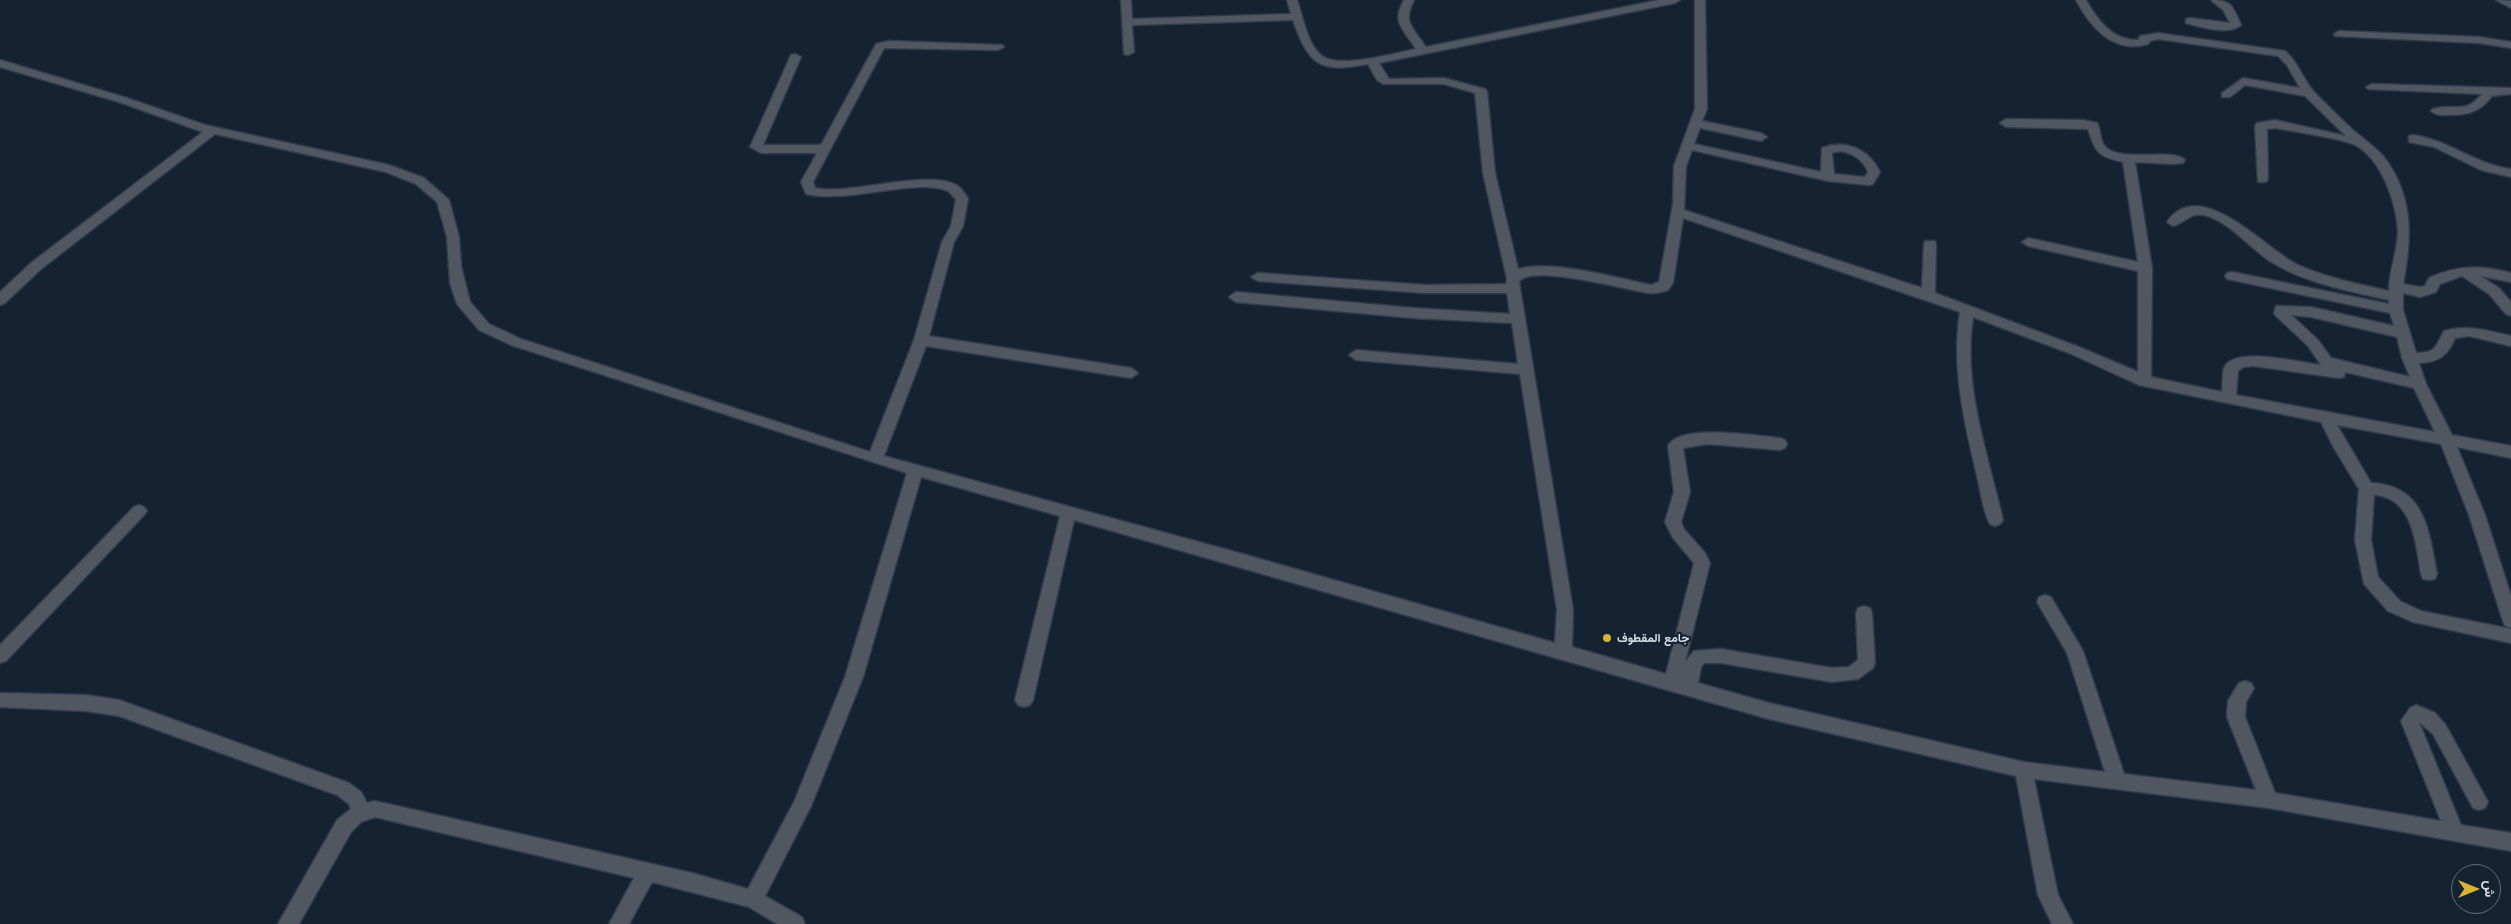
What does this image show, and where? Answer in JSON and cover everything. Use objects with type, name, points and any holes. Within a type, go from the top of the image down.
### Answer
[{"type":"street","points":[[1126,0],[1128,52]]},
{"type":"street","points":[[1292,0],[1315,57],[1322,63],[1333,66],[1372,61],[1675,0]]},
{"type":"street","points":[[1409,0],[1402,13],[1402,19],[1423,51]]},
{"type":"street","points":[[1612,0],[1620,10]]},
{"type":"street","points":[[1258,277],[1425,289],[1513,282],[1521,272],[1537,270],[1651,289],[1663,287],[1668,277],[1671,244],[1678,212],[1680,166],[1694,123],[1701,109],[1700,0]]},
{"type":"street","points":[[2081,0],[2093,21],[2100,28],[2124,42],[2140,44],[2148,36],[2158,36],[2281,53],[2292,63],[2309,93],[2383,164],[2398,201],[2404,229],[2396,298],[2409,358],[2419,384],[2447,440],[2477,516],[2511,621]]},
{"type":"street","points":[[2190,22],[2230,27],[2236,25],[2230,10],[2216,0]]},
{"type":"street","points":[[2501,0],[2511,5]]},
{"type":"street","points":[[1127,22],[1298,16]]},
{"type":"street","points":[[2338,34],[2479,40],[2511,45]]},
{"type":"street","points":[[875,459],[921,340],[948,242],[957,226],[961,195],[949,187],[926,185],[817,194],[808,188],[807,182],[823,149],[850,104],[880,46],[889,44],[998,47]]},
{"type":"street","points":[[796,57],[756,146],[760,148],[823,149]]},
{"type":"street","points":[[1372,61],[1381,78],[1387,82],[1444,81],[1481,91],[1489,174],[1513,282],[1517,319],[1565,610],[1563,650]]},
{"type":"street","points":[[0,62],[212,130],[389,169],[420,181],[443,200],[453,237],[454,266],[457,283],[464,304],[484,327],[516,342],[875,459],[1563,650],[1769,711],[2024,770],[2269,800],[2455,834],[2511,842]]},
{"type":"street","points":[[2226,95],[2242,80],[2309,93]]},
{"type":"street","points":[[2372,87],[2511,92]]},
{"type":"street","points":[[2437,111],[2468,111],[2480,104],[2489,93],[2511,92]]},
{"type":"street","points":[[1694,123],[1760,137]]},
{"type":"street","points":[[2006,123],[2083,124],[2093,126],[2097,133],[2097,144],[2103,152],[2129,160],[2135,157],[2168,162],[2179,160]]},
{"type":"street","points":[[2262,179],[2261,126],[2275,124],[2360,142]]},
{"type":"street","points":[[0,300],[50,255],[212,130]]},
{"type":"street","points":[[2413,139],[2427,139],[2440,143],[2491,169],[2511,173]]},
{"type":"street","points":[[1688,146],[1828,177]]},
{"type":"street","points":[[2129,160],[2145,268],[2146,350],[2144,381]]},
{"type":"street","points":[[2174,222],[2180,216],[2193,211],[2207,212],[2220,218],[2289,266],[2305,274],[2396,298]]},
{"type":"street","points":[[1678,212],[1928,295],[2074,350],[2144,381],[2511,452]]},
{"type":"street","points":[[2028,242],[2145,268]]},
{"type":"street","points":[[1928,295],[1930,244]]},
{"type":"street","points":[[2279,285],[2289,266]]},
{"type":"street","points":[[2232,276],[2279,285],[2396,298],[2431,289],[2434,281],[2448,273],[2486,270],[2511,278]]},
{"type":"street","points":[[2463,271],[2494,291],[2511,311]]},
{"type":"street","points":[[1236,297],[1412,313],[1517,319]]},
{"type":"street","points":[[2402,332],[2311,312],[2281,309],[2281,313],[2313,343],[2326,362],[2419,384]]},
{"type":"street","points":[[1967,310],[1963,351],[1965,382],[1995,520]]},
{"type":"street","points":[[2409,358],[2435,357],[2444,350],[2449,334],[2469,331],[2508,335]]},
{"type":"street","points":[[921,340],[1131,373]]},
{"type":"street","points":[[1356,355],[1453,366],[1526,370]]},
{"type":"street","points":[[2229,398],[2231,369],[2239,362],[2254,361],[2381,381]]},
{"type":"street","points":[[2326,417],[2343,451],[2367,489],[2363,540],[2370,578],[2394,606],[2419,617],[2511,636]]},
{"type":"street","points":[[1672,682],[1702,563],[1698,554],[1685,541],[1673,522],[1675,511],[1682,495],[1675,446],[1681,441],[1713,439],[1780,444]]},
{"type":"street","points":[[753,899],[802,806],[854,677],[915,471]]},
{"type":"street","points":[[2367,489],[2381,488],[2401,496],[2413,508],[2429,574]]},
{"type":"street","points":[[0,656],[139,511]]},
{"type":"street","points":[[1024,700],[1068,513]]},
{"type":"street","points":[[2046,602],[2075,651],[2117,782]]},
{"type":"street","points":[[1689,687],[1694,664],[1700,656],[1721,656],[1832,675],[1852,674],[1867,663],[1864,614]]},
{"type":"street","points":[[2245,688],[2237,701],[2236,717],[2269,800]]},
{"type":"street","points":[[0,700],[86,703],[135,712],[344,789],[355,798],[362,812]]},
{"type":"street","points":[[2455,834],[2410,721],[2416,713],[2429,718],[2439,729],[2480,802]]},
{"type":"street","points":[[2024,770],[2028,804],[2048,894],[2052,908],[2063,924]]},
{"type":"street","points":[[288,924],[344,826],[362,812],[382,809],[461,830],[647,872],[753,899],[795,924]]},
{"type":"street","points":[[619,924],[647,872]]},
{"type":"place","name":"جامع المقطوف","points":[[1607,638]]}]
